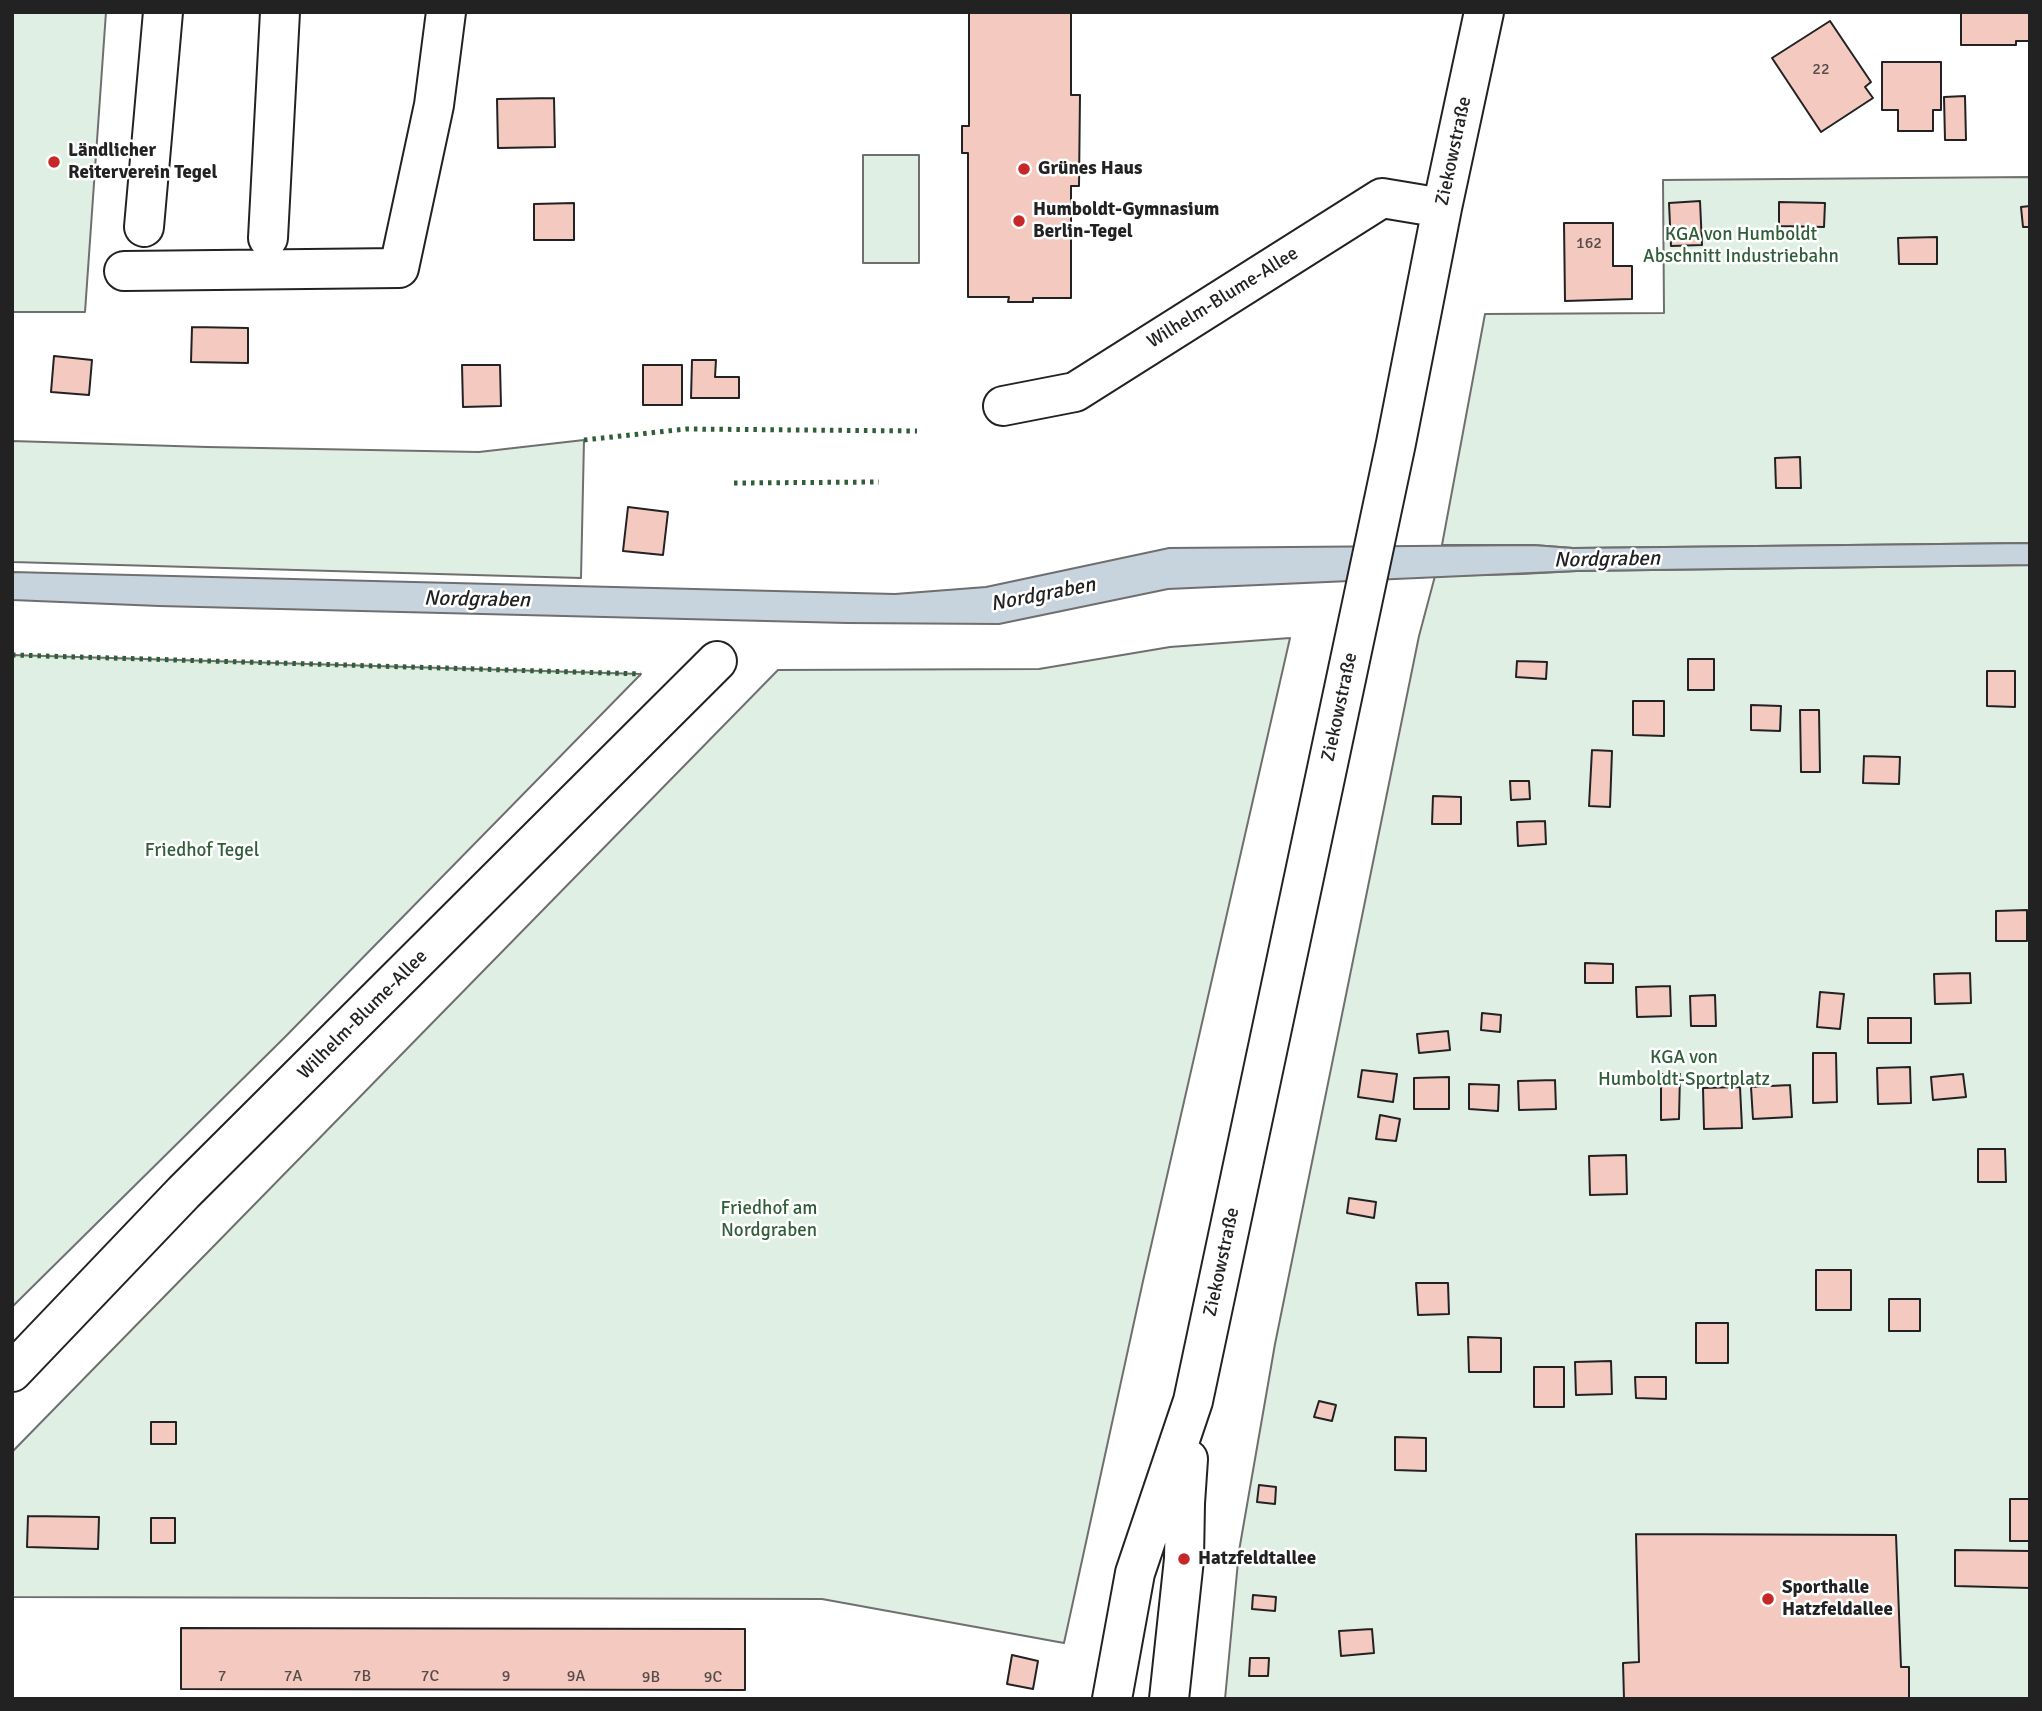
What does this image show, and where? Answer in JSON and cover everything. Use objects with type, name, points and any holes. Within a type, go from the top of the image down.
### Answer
[{"type":"street","points":[[144,227],[163,12]]},
{"type":"street","points":[[268,238],[280,12]]},
{"type":"street","points":[[124,271],[399,268],[434,104],[446,12]]},
{"type":"street","name":"Ziekowstraße","points":[[1112,1699],[1135,1573],[1193,1401],[1484,12]]},
{"type":"street","name":"Wilhelm-Blume-Allee","points":[[1003,406],[1075,392],[1382,198],[1442,208]]},
{"type":"street","name":"Wilhelm-Blume-Allee","points":[[12,1372],[184,1192],[717,661]]},
{"type":"street","name":"Ziekowstraße","points":[[1169,1699],[1184,1559],[1185,1503],[1193,1401]]},
{"type":"green space","name":"Ländlicher Reiterverein Tegel","points":[[12,12],[106,12],[85,312],[12,312]]},
{"type":"green space","points":[[863,155],[919,155],[919,263],[863,263]]},
{"type":"green space","name":"KGA von Humboldt Abschnitt Industriebahn","points":[[2030,177],[2030,543],[1573,548],[1442,545],[1485,314],[1664,313],[1663,180]]},
{"type":"green space","points":[[584,440],[581,578],[12,562],[12,441],[479,452]]},
{"type":"green space","name":"KGA von Humboldt-Sportplatz","points":[[2030,565],[2030,1699],[1225,1699],[1239,1551],[1275,1344],[1419,636],[1435,576],[1577,571]]},
{"type":"green space","name":"Friedhof am Nordgraben","points":[[1290,638],[1143,1281],[1064,1643],[822,1599],[12,1597],[12,1452],[778,670],[1039,669],[1170,647]]},
{"type":"green space","name":"Friedhof Tegel","points":[[12,655],[641,674],[285,1037],[12,1307]]},
{"type":"water","name":"Nordgraben","points":[[2030,543],[2030,565],[1577,571],[1168,589],[999,624],[847,623],[12,600],[12,572],[895,594],[986,587],[1169,548],[1533,545],[1573,548]]},
{"type":"building","name":"Grünes Haus","points":[[969,12],[1071,12],[1071,95],[1080,95],[1079,186],[1071,186],[1071,298],[1033,298],[1033,302],[1008,302],[1009,297],[968,297],[968,153],[962,153],[962,126],[969,126]]},
{"type":"building","points":[[1961,12],[2030,12],[2030,41],[2016,41],[2016,45],[1961,45]]},
{"type":"building","points":[[1830,21],[1871,82],[1865,87],[1873,98],[1821,132],[1772,58]]},
{"type":"building","points":[[1882,62],[1941,62],[1941,110],[1933,110],[1933,131],[1898,131],[1898,110],[1882,110]]},
{"type":"building","points":[[1965,96],[1966,140],[1945,140],[1944,97]]},
{"type":"building","points":[[554,98],[555,147],[498,148],[497,99]]},
{"type":"building","points":[[1700,201],[1702,245],[1671,246],[1669,203]]},
{"type":"building","points":[[1779,202],[1825,203],[1824,227],[1779,226]]},
{"type":"building","points":[[574,203],[574,240],[534,240],[534,204]]},
{"type":"building","points":[[2030,206],[2030,227],[2023,227],[2021,207]]},
{"type":"building","points":[[1564,223],[1613,223],[1613,266],[1632,266],[1632,299],[1565,301]]},
{"type":"building","points":[[1937,237],[1937,264],[1899,264],[1898,238]]},
{"type":"building","points":[[192,327],[248,328],[248,363],[191,362]]},
{"type":"building","points":[[54,356],[92,360],[89,395],[51,392]]},
{"type":"building","points":[[692,360],[716,360],[715,377],[739,377],[739,398],[691,398]]},
{"type":"building","points":[[462,365],[500,365],[501,406],[463,407]]},
{"type":"building","points":[[643,365],[682,365],[682,405],[643,405]]},
{"type":"building","points":[[1800,457],[1801,488],[1776,488],[1775,458]]},
{"type":"building","points":[[628,507],[668,512],[663,555],[623,551]]},
{"type":"building","points":[[1688,659],[1714,659],[1714,690],[1688,690]]},
{"type":"building","points":[[1517,661],[1547,662],[1546,679],[1516,677]]},
{"type":"building","points":[[1987,671],[2015,671],[2015,707],[1987,706]]},
{"type":"building","points":[[1633,701],[1664,701],[1664,736],[1633,735]]},
{"type":"building","points":[[1751,705],[1781,706],[1780,731],[1751,730]]},
{"type":"building","points":[[1800,710],[1819,710],[1820,772],[1801,772]]},
{"type":"building","points":[[1592,750],[1612,751],[1610,807],[1589,806]]},
{"type":"building","points":[[1864,756],[1900,757],[1899,784],[1863,783]]},
{"type":"building","points":[[1510,781],[1529,781],[1530,799],[1511,800]]},
{"type":"building","points":[[1433,796],[1461,797],[1461,824],[1432,824]]},
{"type":"building","points":[[1545,821],[1546,844],[1518,846],[1517,822]]},
{"type":"building","points":[[2027,910],[2027,941],[1996,941],[1996,911]]},
{"type":"building","points":[[1585,963],[1613,964],[1613,983],[1585,983]]},
{"type":"building","points":[[1970,973],[1971,1003],[1935,1004],[1934,974]]},
{"type":"building","points":[[1670,986],[1671,1016],[1637,1017],[1636,987]]},
{"type":"building","points":[[1820,992],[1844,994],[1840,1029],[1817,1027]]},
{"type":"building","points":[[1715,995],[1716,1026],[1691,1026],[1690,996]]},
{"type":"building","points":[[1482,1013],[1501,1015],[1500,1032],[1481,1030]]},
{"type":"building","points":[[1868,1018],[1911,1018],[1911,1043],[1868,1043]]},
{"type":"building","points":[[1448,1031],[1450,1050],[1419,1053],[1417,1034]]},
{"type":"building","points":[[1813,1053],[1836,1053],[1837,1102],[1813,1103]]},
{"type":"building","points":[[1910,1067],[1911,1103],[1878,1104],[1877,1068]]},
{"type":"building","points":[[1362,1070],[1397,1074],[1393,1102],[1358,1097]]},
{"type":"building","points":[[1661,1074],[1680,1074],[1679,1119],[1661,1120]]},
{"type":"building","points":[[1963,1074],[1966,1097],[1933,1100],[1931,1077]]},
{"type":"building","points":[[1449,1077],[1449,1109],[1414,1109],[1414,1078]]},
{"type":"building","points":[[1555,1080],[1556,1109],[1519,1110],[1518,1081]]},
{"type":"building","points":[[1469,1084],[1499,1085],[1498,1111],[1469,1109]]},
{"type":"building","points":[[1790,1085],[1792,1117],[1753,1119],[1751,1087]]},
{"type":"building","points":[[1740,1087],[1742,1128],[1704,1129],[1703,1088]]},
{"type":"building","points":[[1380,1115],[1400,1119],[1396,1141],[1376,1139]]},
{"type":"building","points":[[1978,1149],[2005,1149],[2006,1182],[1978,1182]]},
{"type":"building","points":[[1626,1155],[1627,1194],[1590,1195],[1589,1156]]},
{"type":"building","points":[[1349,1198],[1376,1202],[1374,1218],[1347,1213]]},
{"type":"building","points":[[1816,1270],[1851,1270],[1851,1310],[1816,1310]]},
{"type":"building","points":[[1416,1283],[1448,1283],[1449,1314],[1418,1315]]},
{"type":"building","points":[[1889,1299],[1920,1299],[1920,1331],[1889,1331]]},
{"type":"building","points":[[1696,1323],[1728,1323],[1728,1363],[1696,1363]]},
{"type":"building","points":[[1468,1337],[1501,1338],[1501,1372],[1469,1372]]},
{"type":"building","points":[[1611,1361],[1612,1394],[1576,1395],[1575,1362]]},
{"type":"building","points":[[1534,1367],[1564,1367],[1564,1407],[1534,1407]]},
{"type":"building","points":[[1635,1377],[1666,1377],[1666,1399],[1636,1398]]},
{"type":"building","points":[[1319,1401],[1336,1405],[1332,1421],[1314,1417]]},
{"type":"building","points":[[151,1422],[176,1422],[176,1444],[151,1444]]},
{"type":"building","points":[[1395,1437],[1426,1438],[1426,1471],[1395,1470]]},
{"type":"building","points":[[1259,1485],[1276,1487],[1275,1504],[1257,1502]]},
{"type":"building","points":[[2010,1499],[2030,1499],[2030,1541],[2010,1541]]},
{"type":"building","points":[[28,1516],[99,1517],[98,1549],[27,1547]]},
{"type":"building","points":[[151,1518],[175,1518],[175,1543],[151,1543]]},
{"type":"building","name":"Sporthalle Hatzfeldallee","points":[[1636,1534],[1896,1535],[1901,1667],[1909,1667],[1909,1699],[1624,1699],[1623,1663],[1639,1662]]},
{"type":"building","points":[[1955,1550],[2030,1551],[2030,1588],[1955,1586]]},
{"type":"building","points":[[1253,1595],[1276,1597],[1275,1611],[1252,1609]]},
{"type":"building","points":[[181,1628],[745,1629],[745,1690],[181,1689]]},
{"type":"building","points":[[1372,1629],[1374,1653],[1341,1656],[1339,1631]]},
{"type":"building","points":[[1012,1655],[1038,1661],[1033,1689],[1007,1684]]},
{"type":"building","points":[[1250,1658],[1269,1658],[1268,1676],[1249,1676]]},
{"type":"hedge","points":[[584,440],[686,429],[917,431]]},
{"type":"hedge","points":[[734,483],[879,482]]},
{"type":"hedge","points":[[12,655],[641,674]]},
{"type":"place","name":"Ländlicher Reiterverein Tegel","points":[[54,162]]},
{"type":"place","name":"Grünes Haus","points":[[1024,169]]},
{"type":"place","name":"Humboldt-Gymnasium Berlin-Tegel","points":[[1019,221]]},
{"type":"place","name":"Hatzfeldtallee","points":[[1184,1559]]},
{"type":"place","name":"Sporthalle Hatzfeldallee","points":[[1768,1599]]}]
